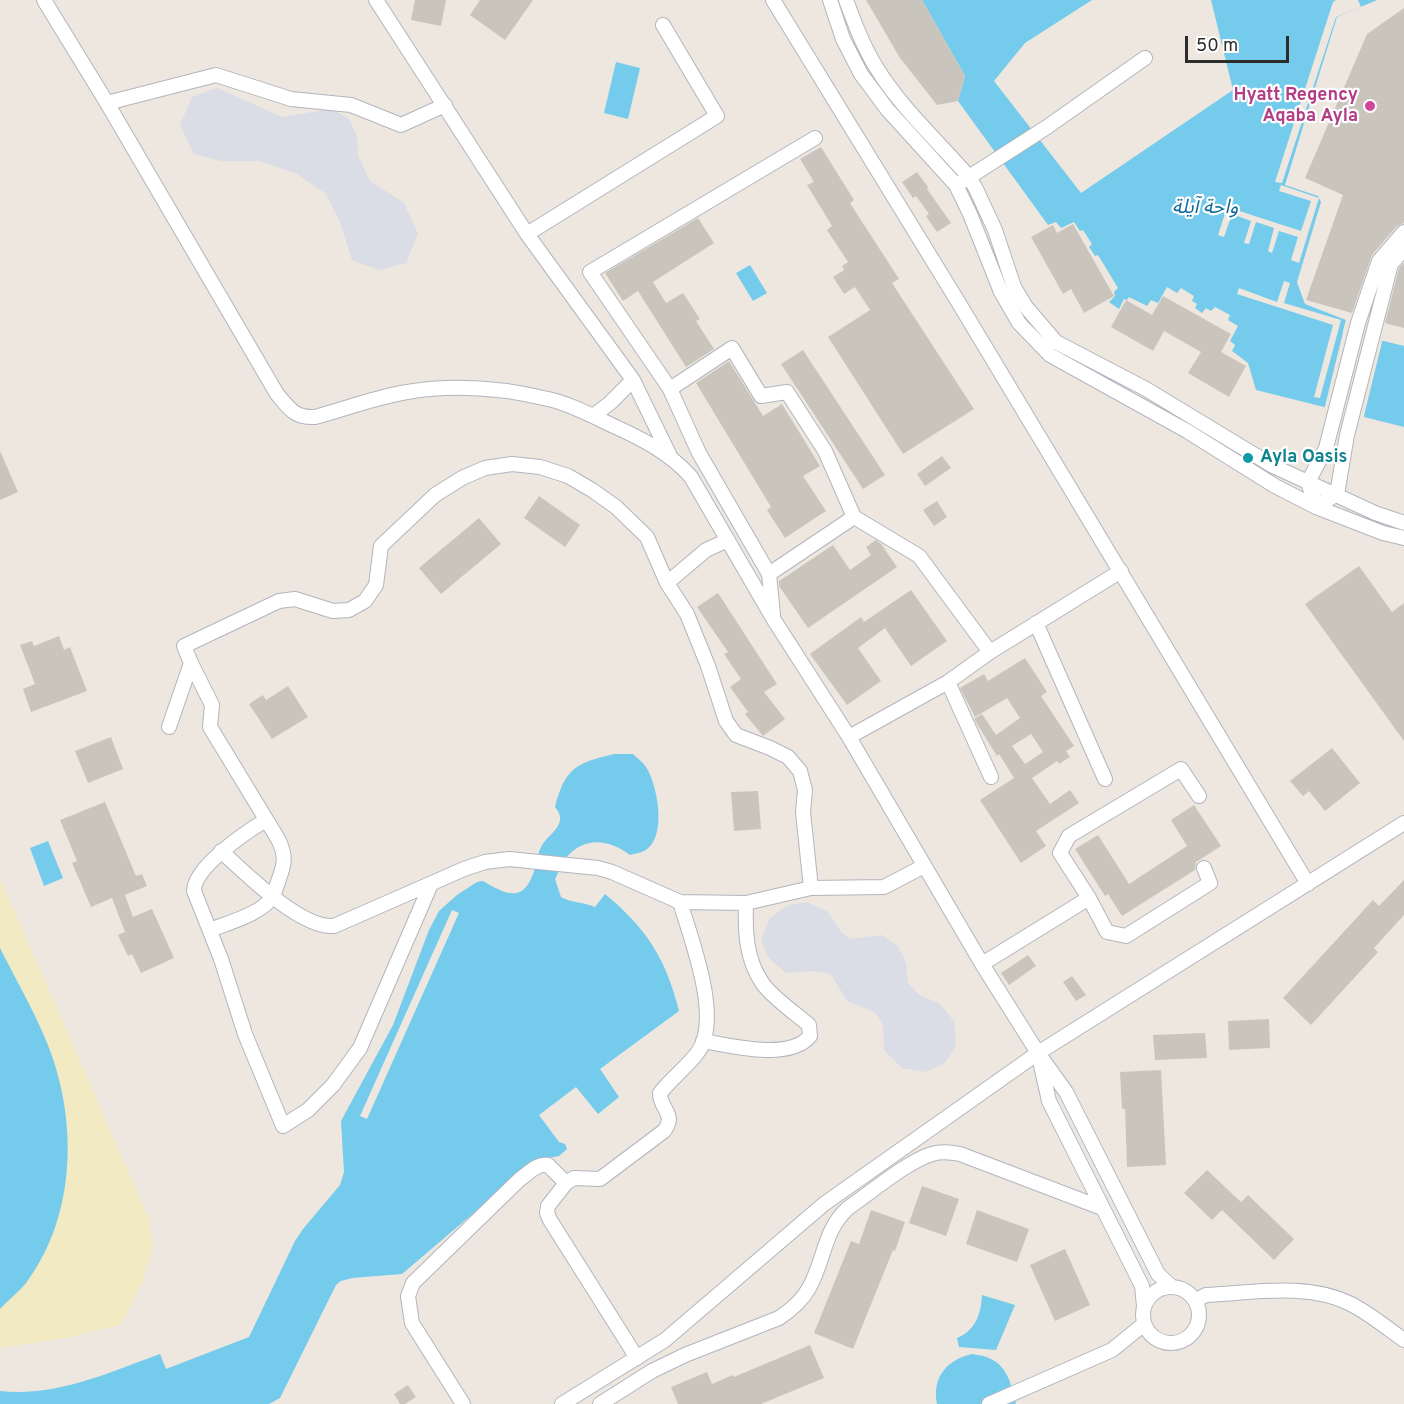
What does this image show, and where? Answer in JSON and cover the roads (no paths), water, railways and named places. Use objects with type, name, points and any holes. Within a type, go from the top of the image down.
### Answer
[{"type":"street","points":[[44,0],[277,394],[292,412],[303,418],[315,417],[405,392],[483,388],[550,399],[593,416],[643,439],[676,462],[691,477],[774,620],[849,737],[982,964],[1038,1053],[1066,1092],[1158,1274],[1172,1287],[1189,1293],[1196,1300],[1199,1309],[1197,1329],[1183,1342],[1163,1343],[1155,1339],[1144,1324],[1142,1286],[1049,1101],[1038,1053]]},
{"type":"street","points":[[376,0],[528,234],[633,380],[676,462]]},
{"type":"street","points":[[773,0],[1121,571],[1308,884]]},
{"type":"street","points":[[830,0],[843,39],[861,74],[886,109],[956,185],[1001,292],[1019,323],[1050,355],[1150,410],[1275,486],[1316,507],[1383,533],[1404,538]]},
{"type":"street","points":[[846,0],[859,37],[877,68],[906,107],[969,177],[995,230],[1014,287],[1026,307],[1056,342],[1146,389],[1273,466],[1375,513],[1404,523]]},
{"type":"street","points":[[528,234],[717,116],[663,25]]},
{"type":"street","points":[[956,185],[1047,127],[1145,58]]},
{"type":"street","points":[[107,103],[216,75],[291,99],[351,105],[401,125],[445,105]]},
{"type":"street","points":[[774,620],[769,574],[699,453],[670,389],[590,272],[815,138]]},
{"type":"street","points":[[1316,507],[1308,482],[1326,448],[1358,323],[1379,261],[1404,232]]},
{"type":"street","points":[[1316,507],[1337,494],[1347,435],[1391,264],[1404,249]]},
{"type":"street","points":[[670,389],[732,348],[761,396],[787,392],[825,451],[854,517],[919,556],[990,652]]},
{"type":"street","points":[[593,416],[633,380]]},
{"type":"street","points":[[1233,462],[1242,448]]},
{"type":"street","points":[[676,462],[699,453]]},
{"type":"street","points":[[210,930],[259,909],[272,898],[285,863],[285,856],[278,839],[210,727],[212,705],[184,646],[279,601],[295,599],[333,611],[349,610],[365,600],[376,585],[381,546],[435,495],[462,478],[485,468],[512,464],[540,468],[568,476],[616,507],[646,537],[667,583],[687,614],[708,666],[726,722],[736,735],[770,748],[788,758],[800,771],[805,790],[803,812],[811,888]]},
{"type":"street","points":[[769,574],[854,517]]},
{"type":"street","points":[[667,583],[706,550],[728,540]]},
{"type":"street","points":[[849,737],[948,682],[990,652],[1121,571]]},
{"type":"street","points":[[1036,623],[1105,779]]},
{"type":"street","points":[[169,727],[191,663]]},
{"type":"street","points":[[948,682],[991,777]]},
{"type":"street","points":[[1198,796],[1181,770],[1069,836],[1060,853],[1089,898],[1107,932],[1126,936],[1210,883],[1204,868]]},
{"type":"street","points":[[266,820],[221,851],[194,882],[194,891],[210,930],[245,1034],[283,1126],[308,1110],[333,1085],[360,1048],[431,884]]},
{"type":"street","points":[[562,1404],[665,1340],[824,1204],[1038,1053],[1404,823]]},
{"type":"street","points":[[221,851],[272,898],[314,923],[334,927],[485,862],[509,859],[598,868],[680,902],[746,903],[811,888],[884,887],[924,866]]},
{"type":"street","points":[[982,964],[1089,898]]},
{"type":"street","points":[[637,1358],[547,1213],[548,1206],[566,1183],[574,1179],[600,1179],[669,1125],[670,1118],[660,1099],[660,1093],[698,1052],[703,1041],[708,1014],[705,994],[680,902]]},
{"type":"street","points":[[703,1041],[753,1050],[777,1049],[800,1045],[810,1036],[809,1025],[764,986],[753,966],[747,946],[746,903]]},
{"type":"street","points":[[600,1404],[652,1371],[685,1355],[779,1318],[793,1309],[809,1288],[831,1229],[838,1217],[918,1160],[933,1154],[946,1152],[960,1154],[1102,1208]]},
{"type":"street","points":[[463,1404],[412,1323],[408,1296],[413,1283],[533,1169],[540,1165],[548,1165],[566,1183]]},
{"type":"street","points":[[1144,1306],[1155,1292],[1172,1287]]},
{"type":"street","points":[[1196,1300],[1206,1295],[1295,1291],[1332,1296],[1351,1304],[1404,1340]]},
{"type":"street","points":[[989,1404],[1112,1350],[1144,1324]]},
{"type":"water","name":"واحة آيلة","points":[[922,0],[1092,0],[1025,43],[994,81],[1081,193],[1233,90],[1211,0],[1377,0],[1337,17],[1285,185],[1318,196],[1321,202],[1297,282],[1305,304],[1346,320],[1343,331],[1404,346],[1404,427],[1256,390],[1248,363],[1232,351],[1235,345],[1230,341],[1238,326],[1228,320],[1230,315],[1215,307],[1211,311],[1206,308],[1202,313],[1195,308],[1197,304],[1192,301],[1194,296],[1181,288],[1177,293],[1167,287],[1158,303],[1151,300],[1147,306],[1129,297],[1127,300],[1124,299],[1119,309],[1109,302],[1115,296],[1114,292],[1118,288],[1098,255],[1095,256],[1089,247],[1092,244],[1083,230],[1080,231],[1074,222],[1061,228],[1056,222],[1048,225],[958,101],[965,76]]},
{"type":"water","points":[[616,62],[640,68],[628,119],[604,113]]},
{"type":"water","points":[[750,265],[767,293],[753,301],[736,273]]},
{"type":"water","points":[[614,754],[633,754],[645,765],[650,775],[658,806],[658,828],[655,837],[647,849],[630,855],[606,843],[589,843],[581,846],[566,858],[555,879],[561,897],[595,907],[605,894],[632,919],[661,960],[679,1011],[600,1069],[619,1097],[598,1114],[576,1087],[539,1115],[559,1142],[565,1144],[567,1149],[559,1156],[543,1159],[503,1188],[402,1274],[352,1278],[336,1285],[280,1398],[269,1404],[0,1404],[0,1391],[21,1392],[62,1387],[101,1376],[160,1354],[166,1369],[249,1337],[295,1241],[340,1185],[344,1172],[341,1121],[393,1025],[429,930],[439,911],[477,882],[483,881],[508,893],[521,891],[526,887],[531,879],[542,845],[559,823],[559,813],[555,807],[568,775],[581,764]]},
{"type":"water","points":[[48,841],[63,878],[44,886],[30,848]]},
{"type":"water","points":[[0,948],[40,1026],[56,1068],[67,1131],[67,1164],[64,1195],[56,1226],[43,1256],[26,1283],[0,1309]]},
{"type":"water","points":[[982,1295],[1015,1305],[996,1350],[959,1347],[957,1338],[969,1331],[976,1321]]},
{"type":"water","points":[[972,1354],[992,1359],[999,1364],[1008,1376],[1016,1404],[937,1404],[937,1386],[943,1372],[955,1361]]},
{"type":"place","name":"Hyatt Regency Aqaba Ayla","points":[[1370,106]]},
{"type":"place","name":"Ayla Oasis","points":[[1248,458]]}]
